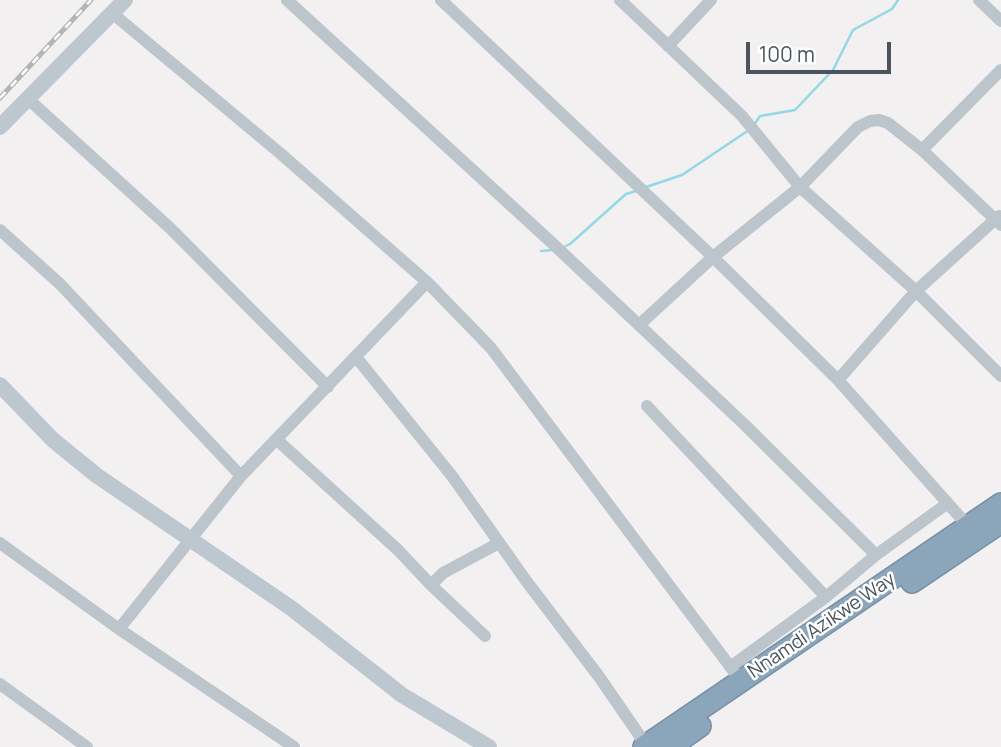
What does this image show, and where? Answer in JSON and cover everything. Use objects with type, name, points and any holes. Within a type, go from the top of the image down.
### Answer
[{"type":"highway","name":"Nnamdi Azikwe Way","points":[[645,746],[735,674],[1001,504]]},
{"type":"highway","name":"Nnamdi Azikwe Way","points":[[670,747],[1001,522]]},
{"type":"main road","points":[[0,127],[125,0]]},
{"type":"main road","points":[[0,385],[53,440],[96,475],[290,608],[402,695],[489,747]]},
{"type":"street","points":[[287,0],[639,325],[876,555]]},
{"type":"street","points":[[441,0],[713,257],[838,380],[968,526]]},
{"type":"street","points":[[620,0],[742,116],[800,187],[916,291],[1001,376]]},
{"type":"street","points":[[668,46],[710,0]]},
{"type":"street","points":[[979,0],[1001,21]]},
{"type":"street","points":[[112,13],[281,154],[427,282],[491,348],[735,674],[876,555],[948,503]]},
{"type":"street","points":[[922,150],[1001,70]]},
{"type":"street","points":[[27,98],[170,228],[328,387]]},
{"type":"street","points":[[639,325],[713,257],[800,187],[859,127],[870,121],[880,120],[888,123],[922,150],[999,220],[916,291],[838,380]]},
{"type":"street","points":[[0,230],[60,284],[241,476]]},
{"type":"street","points":[[119,629],[241,476],[427,282]]},
{"type":"street","points":[[356,357],[452,476],[600,678],[645,746]]},
{"type":"street","points":[[646,406],[826,597]]},
{"type":"street","points":[[276,439],[398,550],[485,636]]},
{"type":"street","points":[[0,543],[119,629],[294,747]]},
{"type":"street","points":[[431,585],[443,573],[499,543]]},
{"type":"street","points":[[0,684],[87,747]]},
{"type":"waterway","points":[[754,125],[760,116],[795,110],[833,70],[853,30],[892,9],[898,0]]},
{"type":"waterway","points":[[646,187],[682,175],[749,130]]},
{"type":"waterway","points":[[562,248],[570,244],[626,194],[636,191]]},
{"type":"waterway","points":[[541,251],[552,250]]},
{"type":"railway","points":[[0,98],[91,0]]}]
